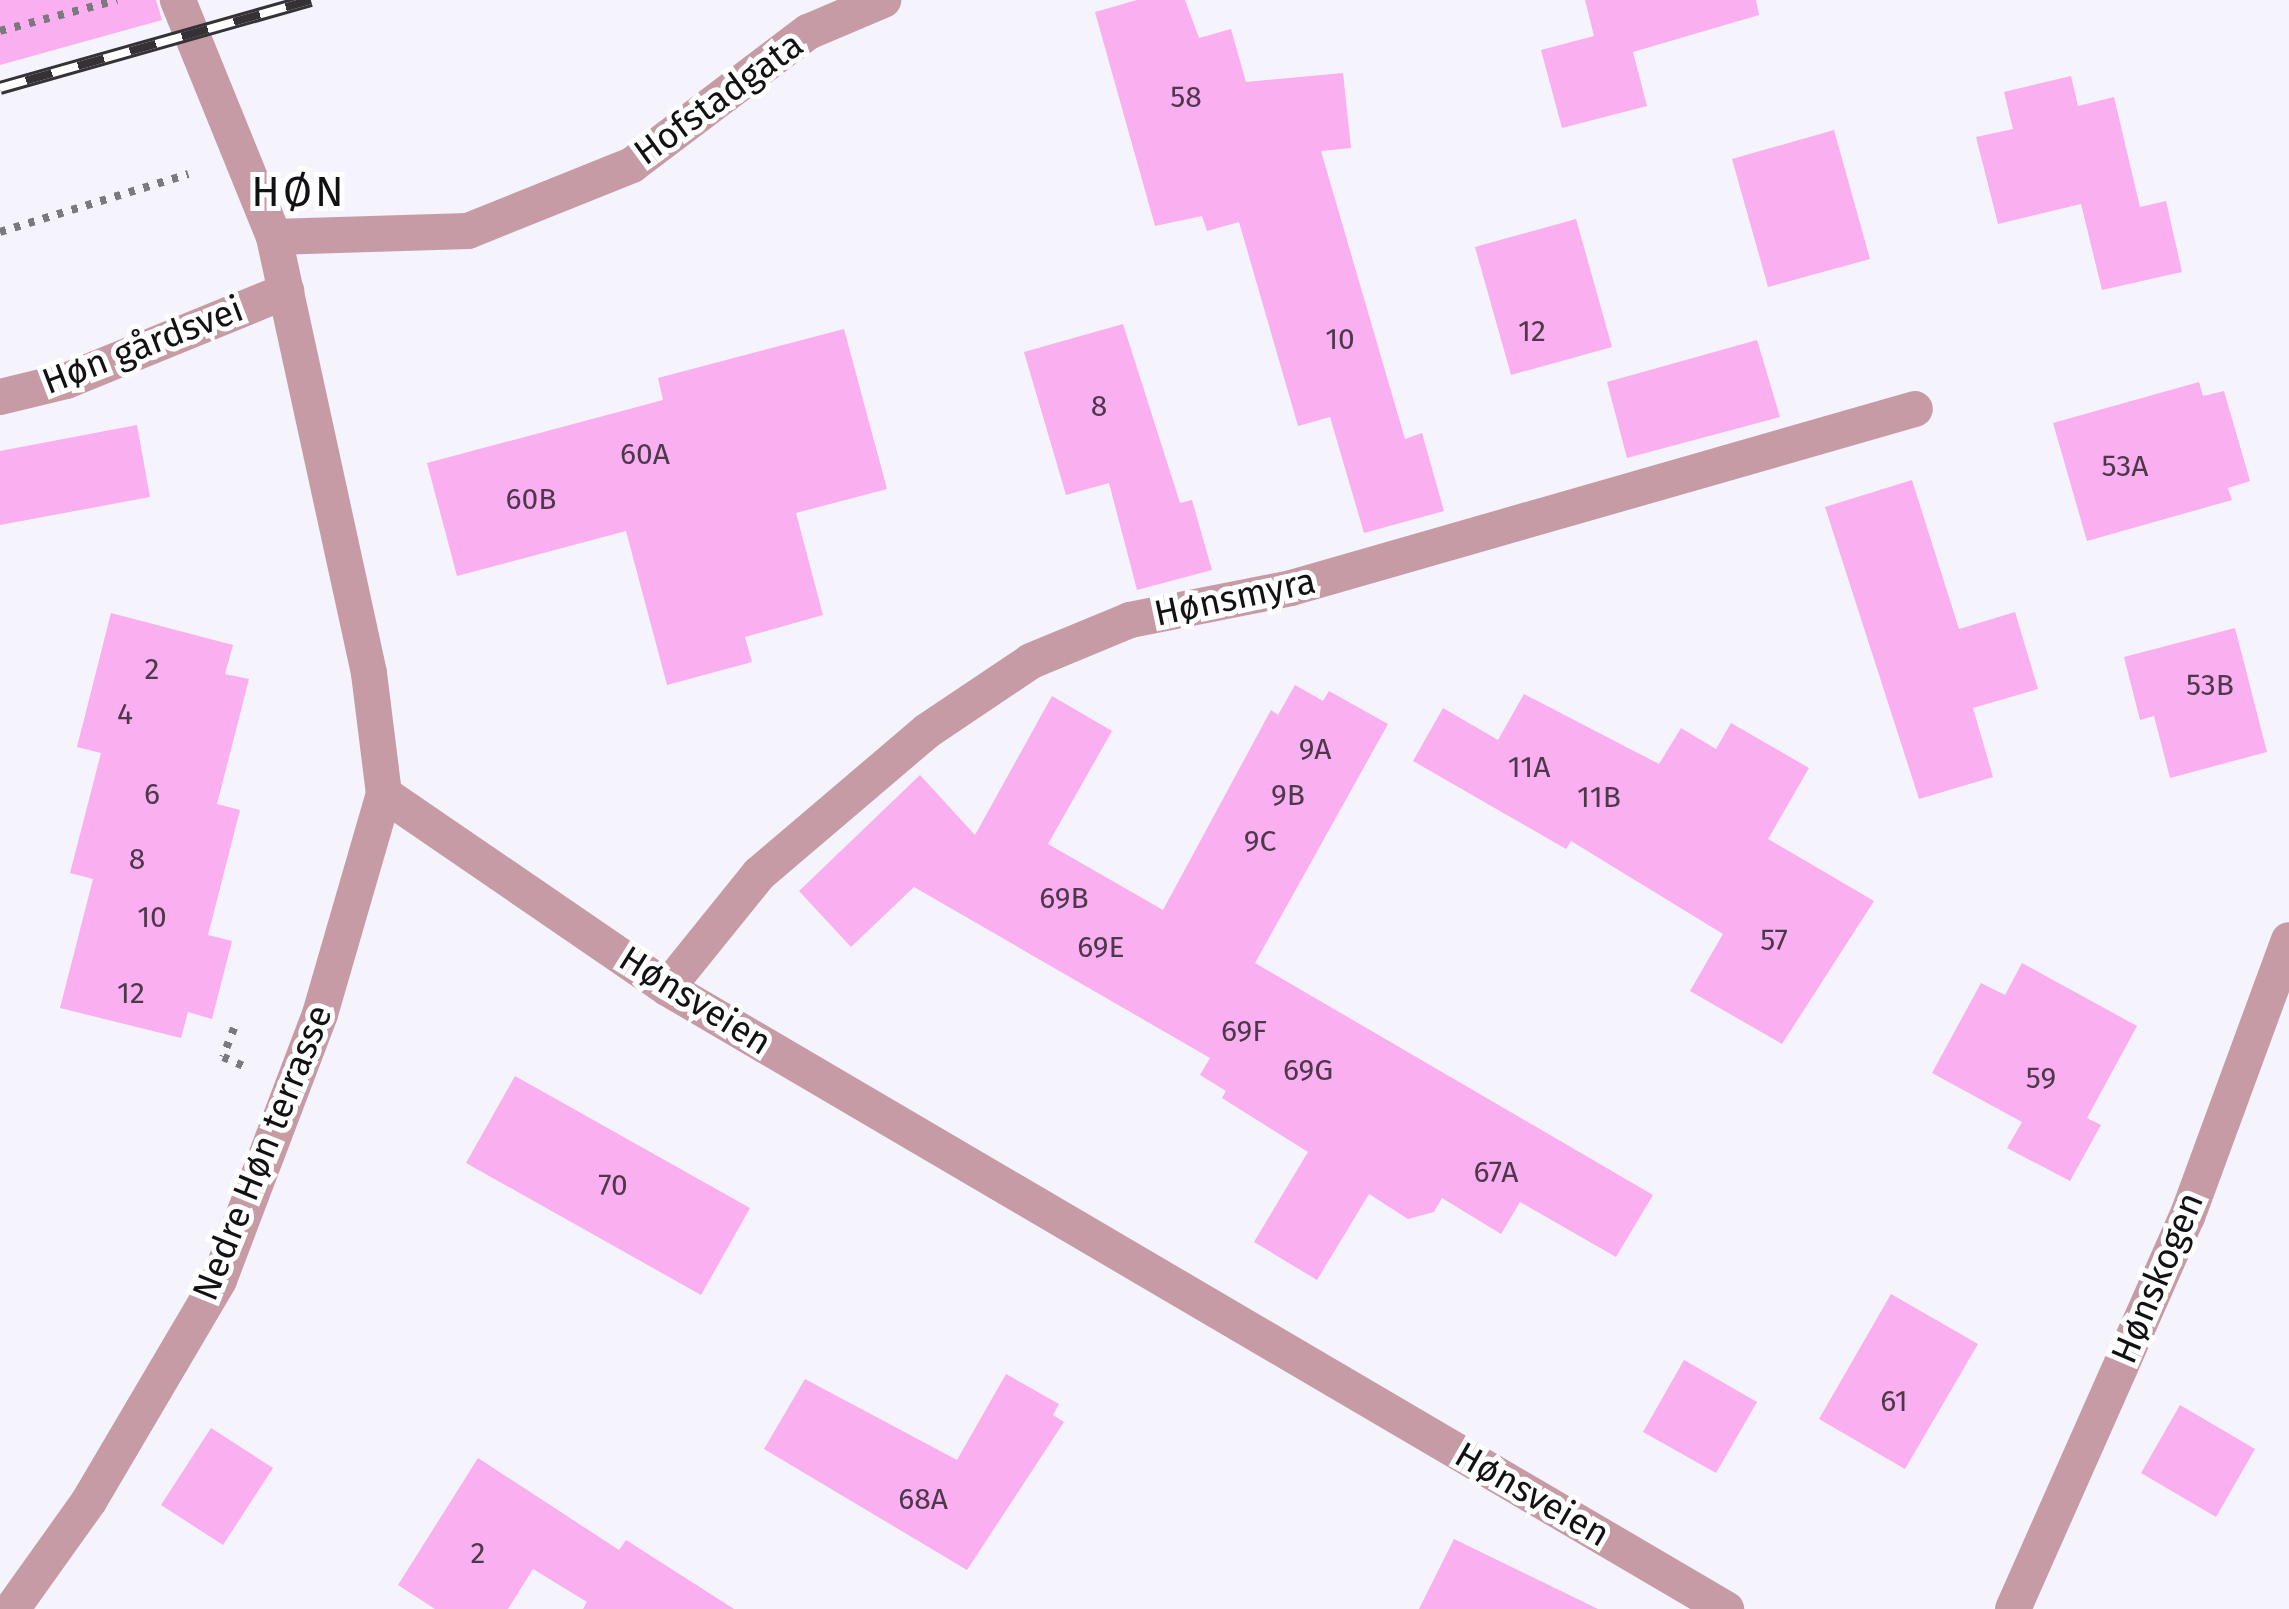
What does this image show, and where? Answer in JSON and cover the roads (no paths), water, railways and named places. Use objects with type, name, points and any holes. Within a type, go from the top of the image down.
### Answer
[{"type":"street","points":[[178,0],[274,238],[369,673],[384,794]]},
{"type":"street","name":"Hofstadgata","points":[[274,238],[468,232],[632,165],[808,32],[883,0]]},
{"type":"street","name":"Høn gårdsvei","points":[[0,397],[66,381],[286,291]]},
{"type":"street","name":"Hønsmyra","points":[[667,988],[759,874],[927,731],[1031,661],[1130,620],[1291,588],[1915,409]]},
{"type":"street","name":"Hønsveien","points":[[384,794],[667,988],[1726,1609]]},
{"type":"street","name":"Nedre Høn terrasse","points":[[12,1609],[89,1501],[219,1280],[320,1014],[384,794]]},
{"type":"street","name":"Hønskogen","points":[[2013,1609],[2186,1217],[2289,940]]},
{"type":"railway","points":[[0,88],[311,0]]},
{"type":"district","name":"HØN","points":[[299,192]]}]
